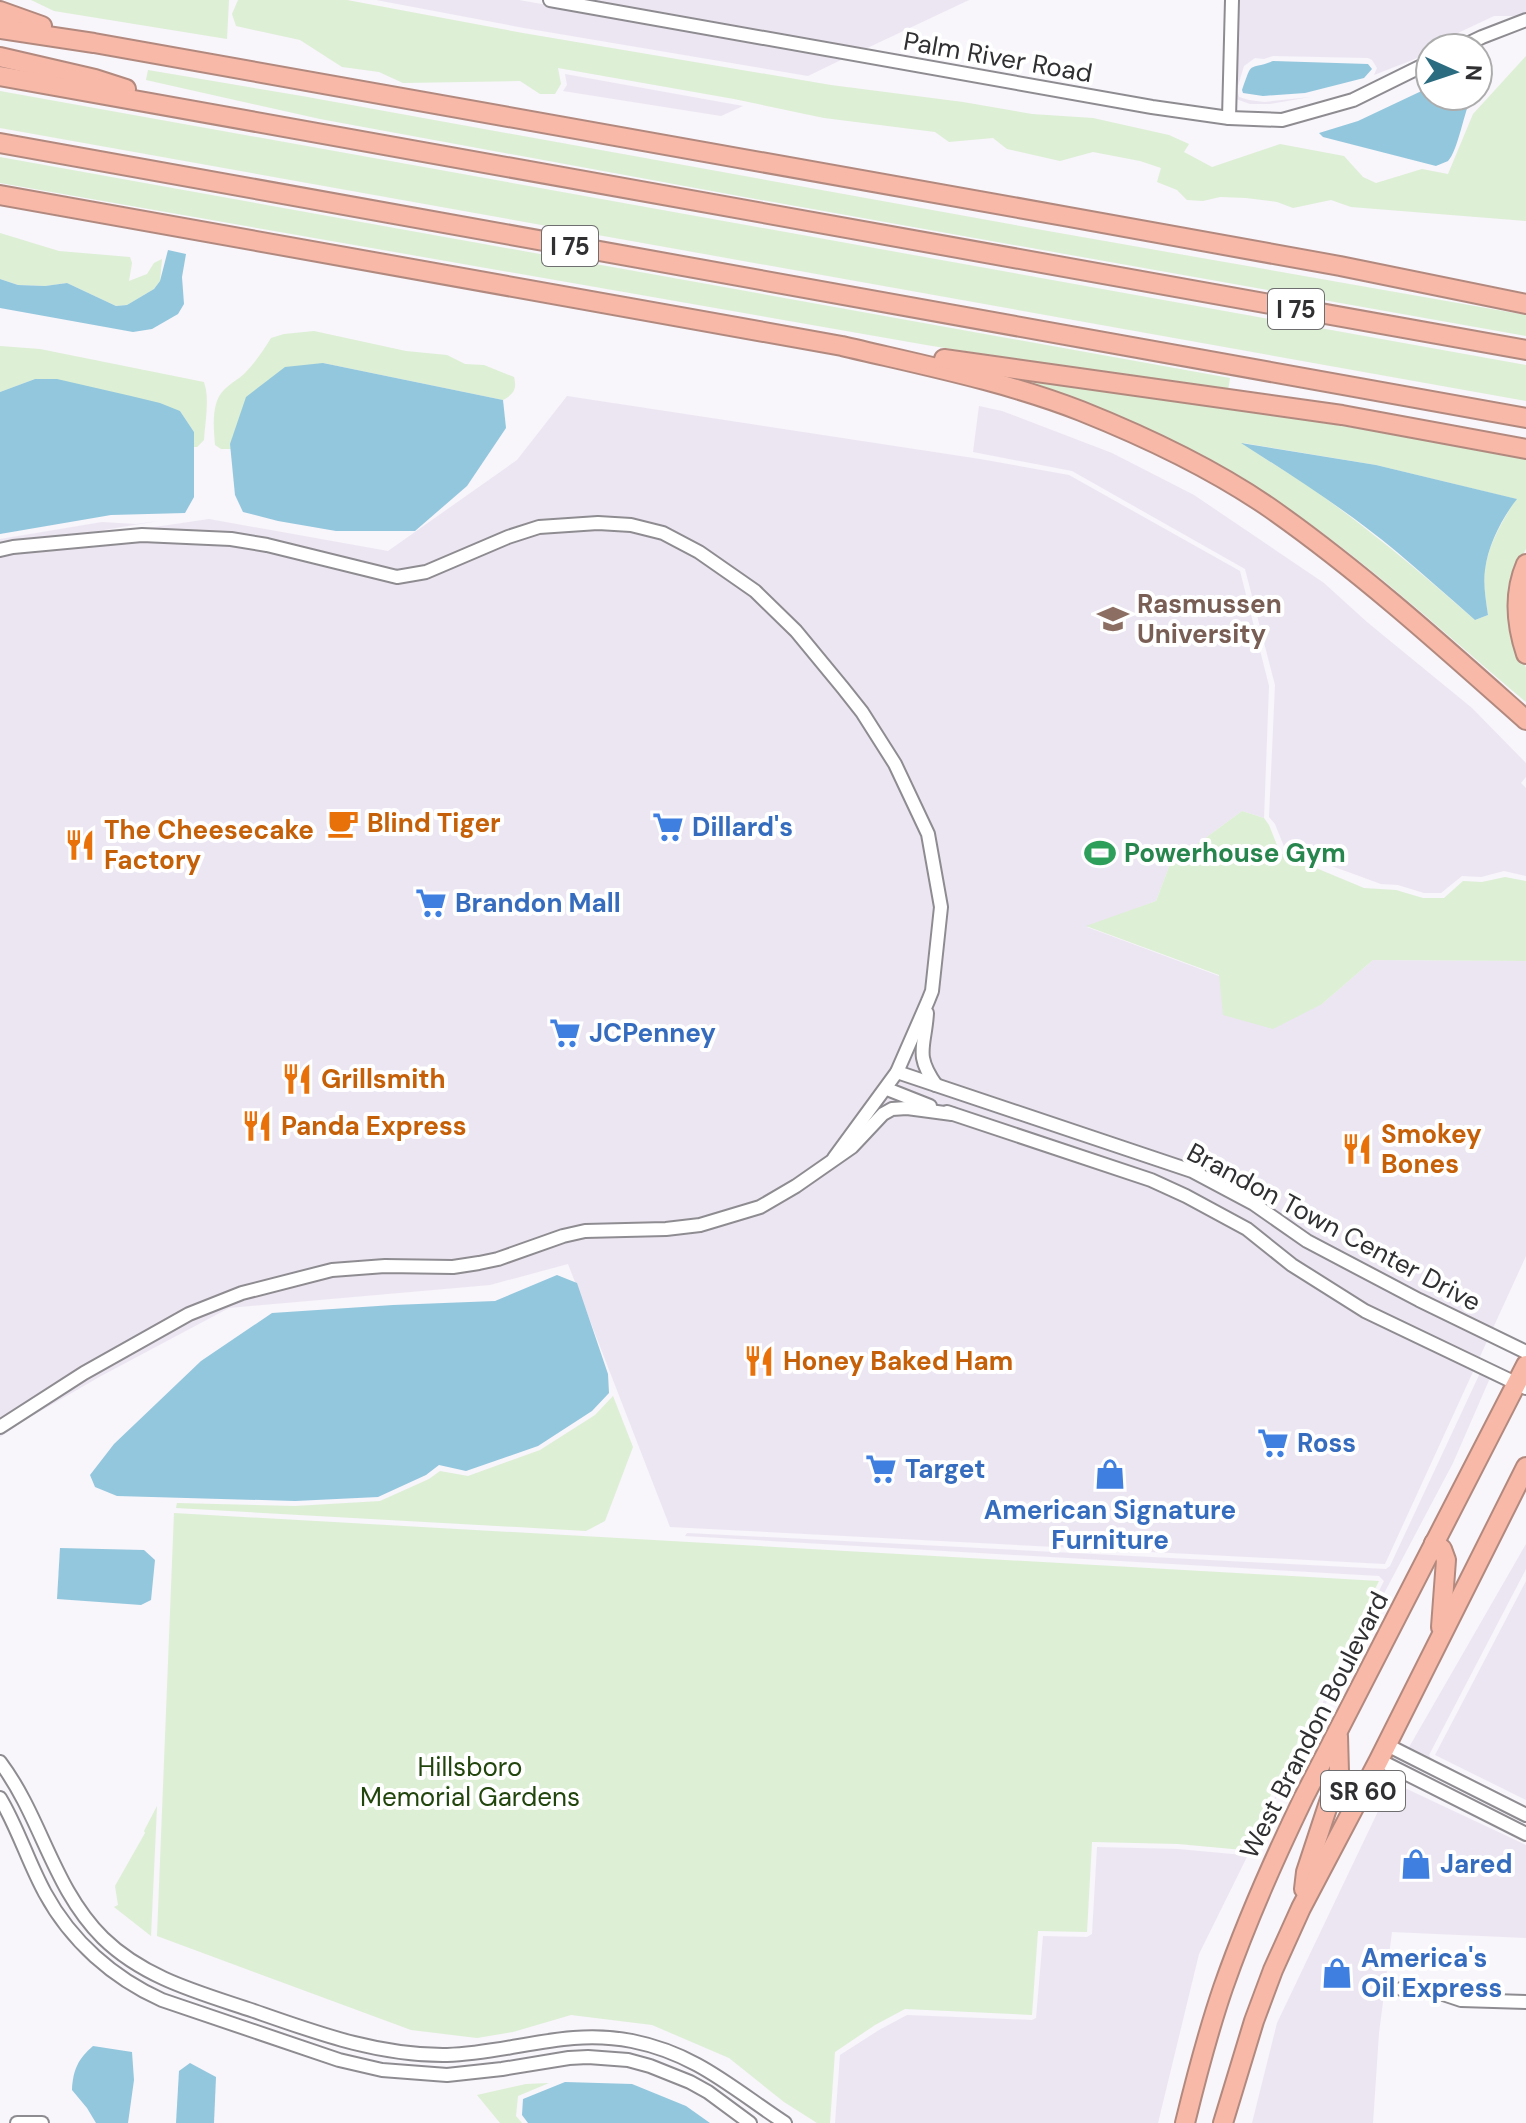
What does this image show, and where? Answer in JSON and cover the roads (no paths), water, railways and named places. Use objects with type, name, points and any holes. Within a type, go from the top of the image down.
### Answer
[{"type":"highway","points":[[0,11],[94,43]]},
{"type":"highway","points":[[0,29],[94,43],[1084,219],[1526,304]]},
{"type":"highway","points":[[0,57],[95,79],[178,108]]},
{"type":"highway","name":"I 75","points":[[0,76],[1526,350]]},
{"type":"highway","name":"I 75","points":[[0,143],[1526,418]]},
{"type":"highway","points":[[0,195],[842,346],[1342,415],[1526,449]]},
{"type":"highway","points":[[842,346],[996,383],[1066,406],[1150,441],[1227,481],[1269,507],[1365,581],[1526,720]]},
{"type":"highway","points":[[1526,564],[1517,602],[1519,630],[1526,654]]},
{"type":"highway","name":"West Brandon Boulevard","points":[[1185,2123],[1223,1988],[1248,1922],[1298,1809],[1434,1543],[1521,1386],[1526,1365]]},
{"type":"highway","name":"SR 60","points":[[1223,2123],[1254,2021],[1301,1908],[1526,1467]]},
{"type":"highway","points":[[1434,1543],[1442,1549],[1446,1560],[1440,1638]]},
{"type":"highway","points":[[1301,1908],[1306,1872],[1339,1772],[1338,1733]]},
{"type":"street","name":"Palm River Road","points":[[550,0],[1229,118],[1282,120],[1353,100],[1414,70]]},
{"type":"street","points":[[1229,118],[1232,0]]},
{"type":"street","points":[[1494,32],[1526,20]]},
{"type":"street","name":"Brandon Town Center Drive","points":[[0,550],[142,535],[231,539],[397,577],[426,572],[539,527],[620,524],[663,533],[699,552],[755,591],[796,631],[843,688],[895,764],[928,834],[941,907],[932,991],[928,1001],[887,1089],[834,1158]]},
{"type":"street","name":"Brandon Town Center Drive","points":[[928,1001],[922,1060],[936,1085]]},
{"type":"street","name":"Brandon Town Center Drive","points":[[897,1072],[1192,1171],[1254,1204],[1307,1241],[1526,1352]]},
{"type":"street","name":"Brandon Town Center Drive","points":[[887,1089],[952,1114],[1151,1180],[1186,1196],[1247,1229],[1292,1265],[1365,1311],[1521,1386]]},
{"type":"street","name":"Brandon Town Center Drive","points":[[0,1427],[84,1373],[189,1314],[242,1293],[332,1270],[453,1267],[479,1263],[585,1231],[700,1225],[760,1207],[796,1186],[852,1147],[883,1114],[892,1109],[952,1114]]},
{"type":"street","points":[[1383,1752],[1526,1815]]},
{"type":"street","points":[[1383,1752],[1526,1834]]},
{"type":"street","points":[[0,1762],[17,1786],[60,1878],[79,1910],[116,1949],[158,1976],[342,2041],[382,2050],[474,2054],[579,2037],[644,2044],[673,2052],[704,2067],[785,2123]]},
{"type":"street","points":[[0,1798],[45,1893],[71,1932],[104,1965],[162,2000],[314,2053],[382,2070],[447,2075],[569,2058],[628,2060],[690,2082],[750,2123]]},
{"type":"street","points":[[1401,1989],[1440,1993],[1461,2000],[1526,2002]]},
{"type":"street","points":[[17,2123],[42,2123]]},
{"type":"water","points":[[1273,61],[1368,64],[1372,69],[1364,78],[1305,93],[1263,96],[1243,93],[1250,70]]},
{"type":"water","points":[[1414,95],[1414,112],[1466,112],[1452,156],[1436,166],[1323,137],[1319,133],[1358,121]]},
{"type":"water","points":[[168,250],[186,254],[182,277],[184,304],[178,314],[152,329],[133,332],[0,308],[0,279],[18,285],[67,283],[116,306],[127,305],[154,289],[160,281]]},
{"type":"water","points":[[323,363],[503,400],[506,428],[467,486],[415,531],[336,531],[243,512],[235,495],[230,444],[246,397],[285,367]]},
{"type":"water","points":[[35,379],[57,379],[160,403],[180,411],[194,432],[194,497],[185,513],[111,515],[0,534],[0,392]]},
{"type":"water","points":[[1241,443],[1376,465],[1517,499],[1496,532],[1489,551],[1484,581],[1488,615],[1475,620],[1359,522]]},
{"type":"water","points":[[557,1275],[577,1283],[608,1374],[609,1393],[592,1411],[538,1446],[466,1471],[439,1465],[426,1475],[378,1497],[295,1501],[117,1496],[95,1487],[90,1475],[114,1444],[201,1361],[272,1313],[495,1301]]},
{"type":"water","points":[[60,1548],[144,1550],[155,1560],[151,1600],[141,1605],[57,1599]]},
{"type":"water","points":[[93,2046],[132,2052],[134,2080],[128,2123],[96,2123],[72,2090],[77,2065]]},
{"type":"water","points":[[190,2063],[216,2077],[214,2123],[176,2123],[179,2071]]},
{"type":"water","points":[[565,2082],[632,2084],[686,2106],[710,2123],[528,2123],[522,2115],[523,2099]]},
{"type":"place","name":"Rasmussen University","points":[[1113,619]]},
{"type":"place","name":"Blind Tiger","points":[[343,823]]},
{"type":"place","name":"Dillard's","points":[[668,827]]},
{"type":"place","name":"The Cheesecake Factory","points":[[80,845]]},
{"type":"place","name":"Powerhouse Gym","points":[[1100,853]]},
{"type":"place","name":"Brandon Mall","points":[[431,903]]},
{"type":"place","name":"JCPenney","points":[[565,1033]]},
{"type":"place","name":"Grillsmith","points":[[297,1079]]},
{"type":"place","name":"Panda Express","points":[[257,1126]]},
{"type":"place","name":"Smokey Bones","points":[[1357,1149]]},
{"type":"place","name":"Honey Baked Ham","points":[[759,1361]]},
{"type":"place","name":"Ross","points":[[1273,1443]]},
{"type":"place","name":"Target","points":[[881,1469]]},
{"type":"place","name":"American Signature Furniture","points":[[1110,1474]]},
{"type":"place","name":"Jared","points":[[1416,1864]]},
{"type":"place","name":"America's Oil Express","points":[[1337,1973]]},
{"type":"park label","name":"Hillsboro Memorial Gardens","points":[[470,1782]]}]
